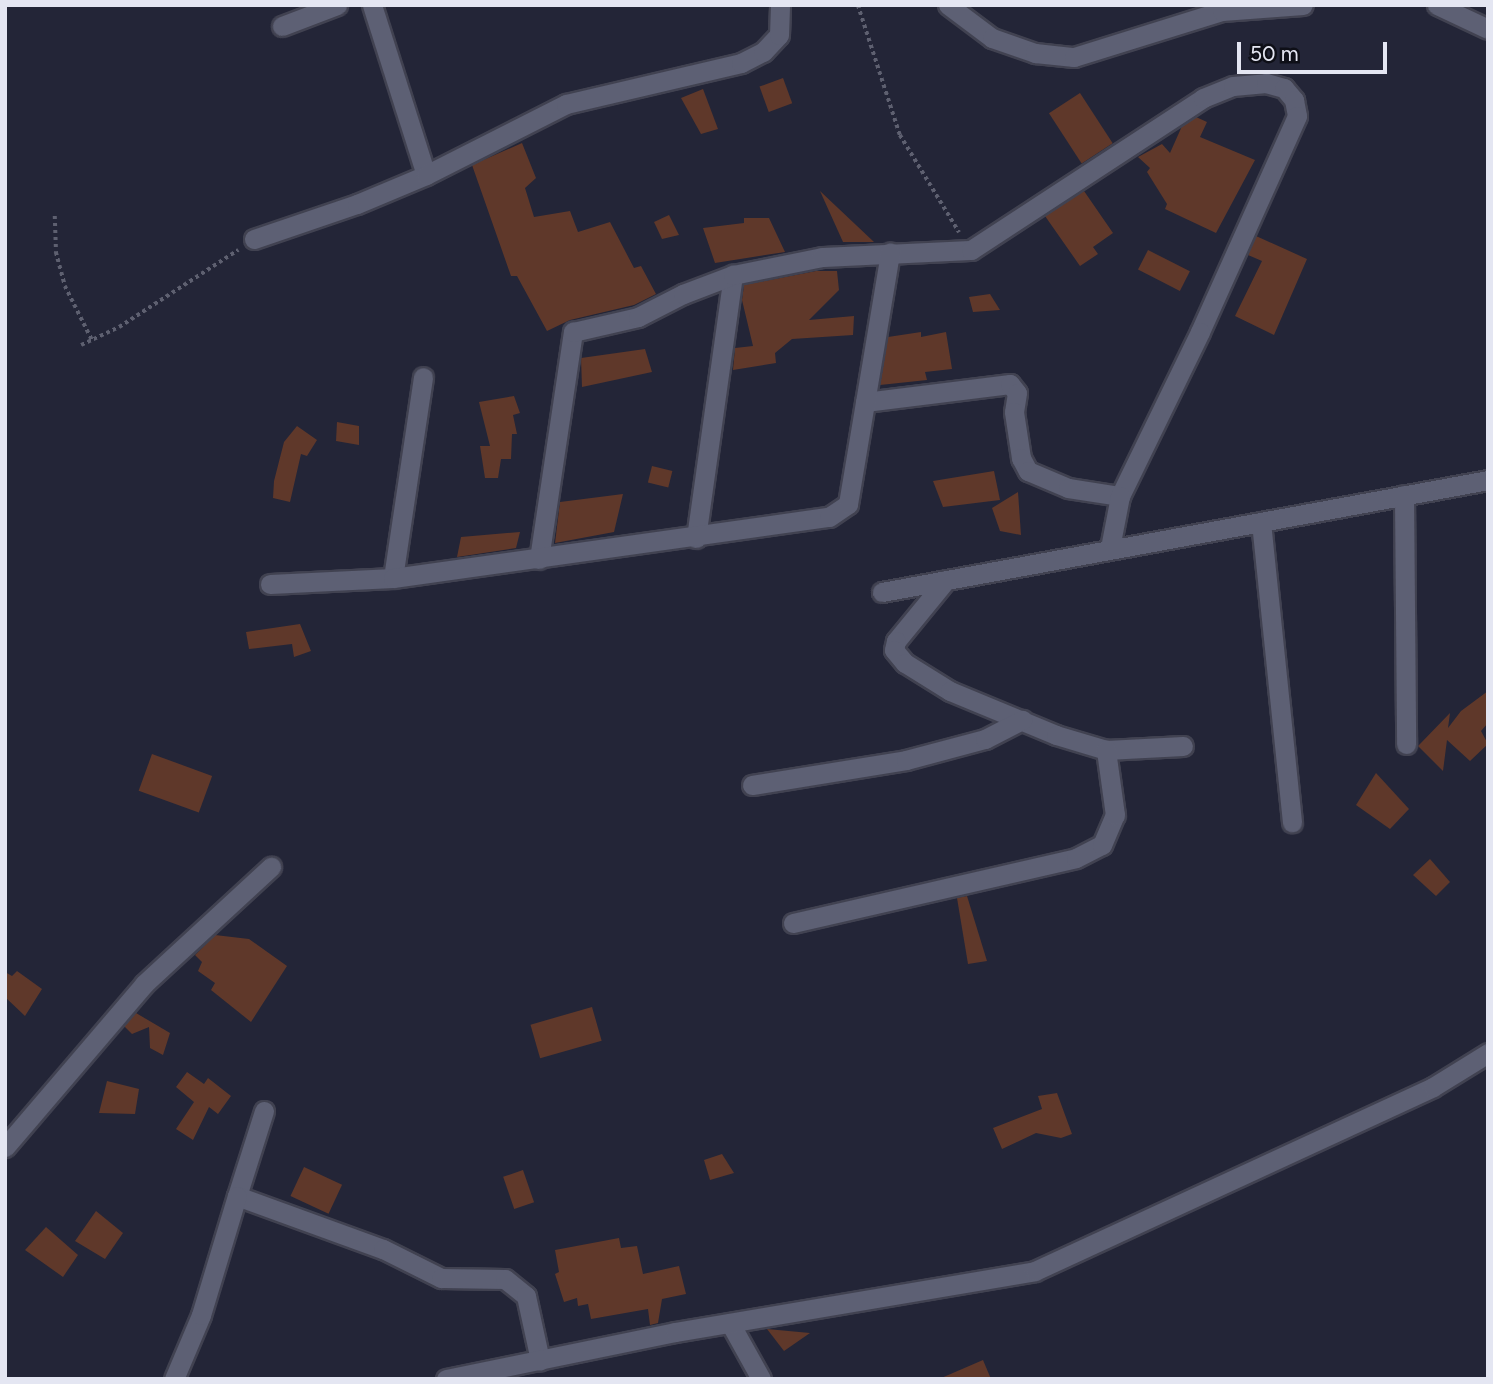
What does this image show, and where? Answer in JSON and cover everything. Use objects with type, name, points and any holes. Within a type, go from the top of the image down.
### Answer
[{"type":"street","points":[[282,26],[337,5]]},
{"type":"street","points":[[372,5],[426,175]]},
{"type":"street","points":[[254,239],[357,204],[426,175],[566,104],[741,63],[763,52],[779,35],[779,5]]},
{"type":"street","points":[[948,5],[992,38],[1035,53],[1074,57],[1222,11],[1303,5]]},
{"type":"street","points":[[1437,5],[1488,29]]},
{"type":"street","points":[[539,559],[573,332],[638,317],[733,275],[822,257],[971,250],[1203,98],[1233,86],[1266,83],[1284,88],[1294,100],[1297,116],[1200,332],[1120,496],[1110,548]]},
{"type":"street","points":[[270,584],[393,578],[794,525],[829,517],[848,504],[890,252]]},
{"type":"street","points":[[696,538],[733,275]]},
{"type":"street","points":[[393,578],[424,377]]},
{"type":"street","points":[[865,402],[1010,384],[1017,393],[1014,412],[1021,458],[1028,471],[1068,488],[1120,496]]},
{"type":"street","points":[[882,592],[1488,480]]},
{"type":"street","points":[[1404,495],[1406,744]]},
{"type":"street","points":[[1261,522],[1292,822]]},
{"type":"street","points":[[946,580],[896,641],[894,650],[950,691],[1106,750],[1183,746]]},
{"type":"street","points":[[752,785],[906,760],[985,739],[1022,720]]},
{"type":"street","points":[[793,923],[1076,858],[1102,845],[1115,815],[1106,750]]},
{"type":"street","points":[[5,1147],[144,984],[271,867]]},
{"type":"street","points":[[446,1379],[730,1324],[1035,1271],[1433,1087],[1488,1053]]},
{"type":"street","points":[[174,1379],[201,1315],[264,1111]]},
{"type":"street","points":[[237,1196],[383,1249],[441,1278],[505,1279],[526,1296],[540,1360]]},
{"type":"street","points":[[730,1324],[761,1379]]},
{"type":"path","points":[[858,5],[875,70],[900,135],[971,250]]},
{"type":"path","points":[[55,216],[56,252],[65,286],[92,340]]},
{"type":"path","points":[[81,345],[188,285],[254,239]]},
{"type":"building","points":[[783,78],[792,103],[769,112],[760,87]]},
{"type":"building","points":[[703,89],[718,129],[701,134],[681,98]]},
{"type":"building","points":[[1080,93],[1113,143],[1082,163],[1049,113]]},
{"type":"building","points":[[1196,117],[1207,122],[1200,137],[1255,160],[1216,233],[1165,209],[1167,204],[1147,172],[1150,168],[1138,157],[1162,144],[1170,153],[1182,126]]},
{"type":"building","points":[[522,143],[536,178],[525,188],[534,217],[570,211],[578,232],[610,222],[634,268],[641,266],[656,294],[634,305],[570,320],[547,331],[517,276],[511,276],[472,165]]},
{"type":"building","points":[[820,191],[874,242],[843,242]]},
{"type":"building","points":[[1084,191],[1113,233],[1093,247],[1098,254],[1080,266],[1045,216]]},
{"type":"building","points":[[669,215],[679,235],[662,239],[654,222]]},
{"type":"building","points":[[744,218],[769,218],[785,252],[715,263],[703,228],[744,223]]},
{"type":"building","points":[[1256,236],[1307,259],[1274,335],[1235,316],[1262,261],[1248,255]]},
{"type":"building","points":[[1148,250],[1190,271],[1180,291],[1138,270]]},
{"type":"building","points":[[816,271],[837,271],[839,290],[809,320],[854,316],[853,335],[792,339],[775,353],[776,363],[733,370],[735,348],[753,346],[742,300],[744,285]]},
{"type":"building","points":[[990,294],[1000,310],[973,312],[969,297]]},
{"type":"building","points":[[921,332],[921,337],[946,332],[952,369],[925,372],[927,380],[880,385],[888,337]]},
{"type":"building","points":[[645,349],[652,372],[582,387],[581,358]]},
{"type":"building","points":[[514,396],[520,413],[513,415],[517,434],[512,434],[511,459],[501,459],[498,478],[485,478],[480,446],[490,446],[479,402]]},
{"type":"building","points":[[337,422],[359,426],[359,445],[336,441]]},
{"type":"building","points":[[297,426],[317,440],[307,456],[301,454],[290,502],[273,498],[274,481],[284,442]]},
{"type":"building","points":[[652,466],[672,471],[668,488],[648,482]]},
{"type":"building","points":[[994,471],[1000,500],[943,507],[933,481]]},
{"type":"building","points":[[1018,492],[1021,535],[1000,531],[992,508]]},
{"type":"building","points":[[623,494],[614,532],[555,543],[560,502]]},
{"type":"building","points":[[520,532],[516,548],[457,557],[461,537]]},
{"type":"building","points":[[300,624],[311,651],[294,657],[292,644],[249,649],[246,632]]},
{"type":"building","points":[[1488,691],[1488,723],[1481,731],[1488,744],[1470,761],[1447,740],[1443,771],[1418,746],[1450,713],[1448,728],[1461,711]]},
{"type":"building","points":[[152,754],[212,776],[199,813],[139,791]]},
{"type":"building","points":[[1376,773],[1409,809],[1390,829],[1356,805]]},
{"type":"building","points":[[1430,859],[1450,882],[1436,896],[1413,875]]},
{"type":"building","points":[[967,896],[987,961],[968,964],[957,898]]},
{"type":"building","points":[[215,935],[249,939],[287,966],[251,1022],[211,990],[215,983],[198,971],[202,962],[195,955]]},
{"type":"building","points":[[17,971],[42,989],[25,1016],[5,997],[5,972],[12,976]]},
{"type":"building","points":[[592,1007],[602,1041],[540,1058],[530,1025]]},
{"type":"building","points":[[136,1013],[170,1033],[163,1055],[150,1048],[149,1027],[132,1034],[124,1026]]},
{"type":"building","points":[[187,1072],[204,1084],[208,1078],[231,1096],[218,1114],[209,1107],[193,1140],[176,1129],[194,1102],[176,1087]]},
{"type":"building","points":[[107,1081],[139,1089],[135,1114],[99,1113]]},
{"type":"building","points":[[1057,1093],[1072,1134],[1061,1138],[1036,1133],[1002,1149],[993,1128],[1042,1109],[1038,1096]]},
{"type":"building","points":[[722,1154],[734,1173],[710,1180],[704,1160]]},
{"type":"building","points":[[304,1167],[342,1185],[329,1214],[290,1196]]},
{"type":"building","points":[[523,1170],[534,1202],[514,1209],[503,1177]]},
{"type":"building","points":[[96,1211],[123,1233],[105,1259],[75,1241]]},
{"type":"building","points":[[46,1227],[78,1255],[63,1277],[25,1250]]},
{"type":"building","points":[[619,1238],[621,1248],[637,1246],[643,1274],[679,1266],[686,1294],[662,1299],[658,1323],[650,1325],[648,1309],[591,1319],[588,1304],[578,1306],[577,1298],[564,1302],[555,1274],[559,1272],[555,1250]]},
{"type":"building","points":[[767,1329],[810,1333],[784,1351]]},
{"type":"building","points":[[983,1360],[991,1379],[939,1379]]}]
